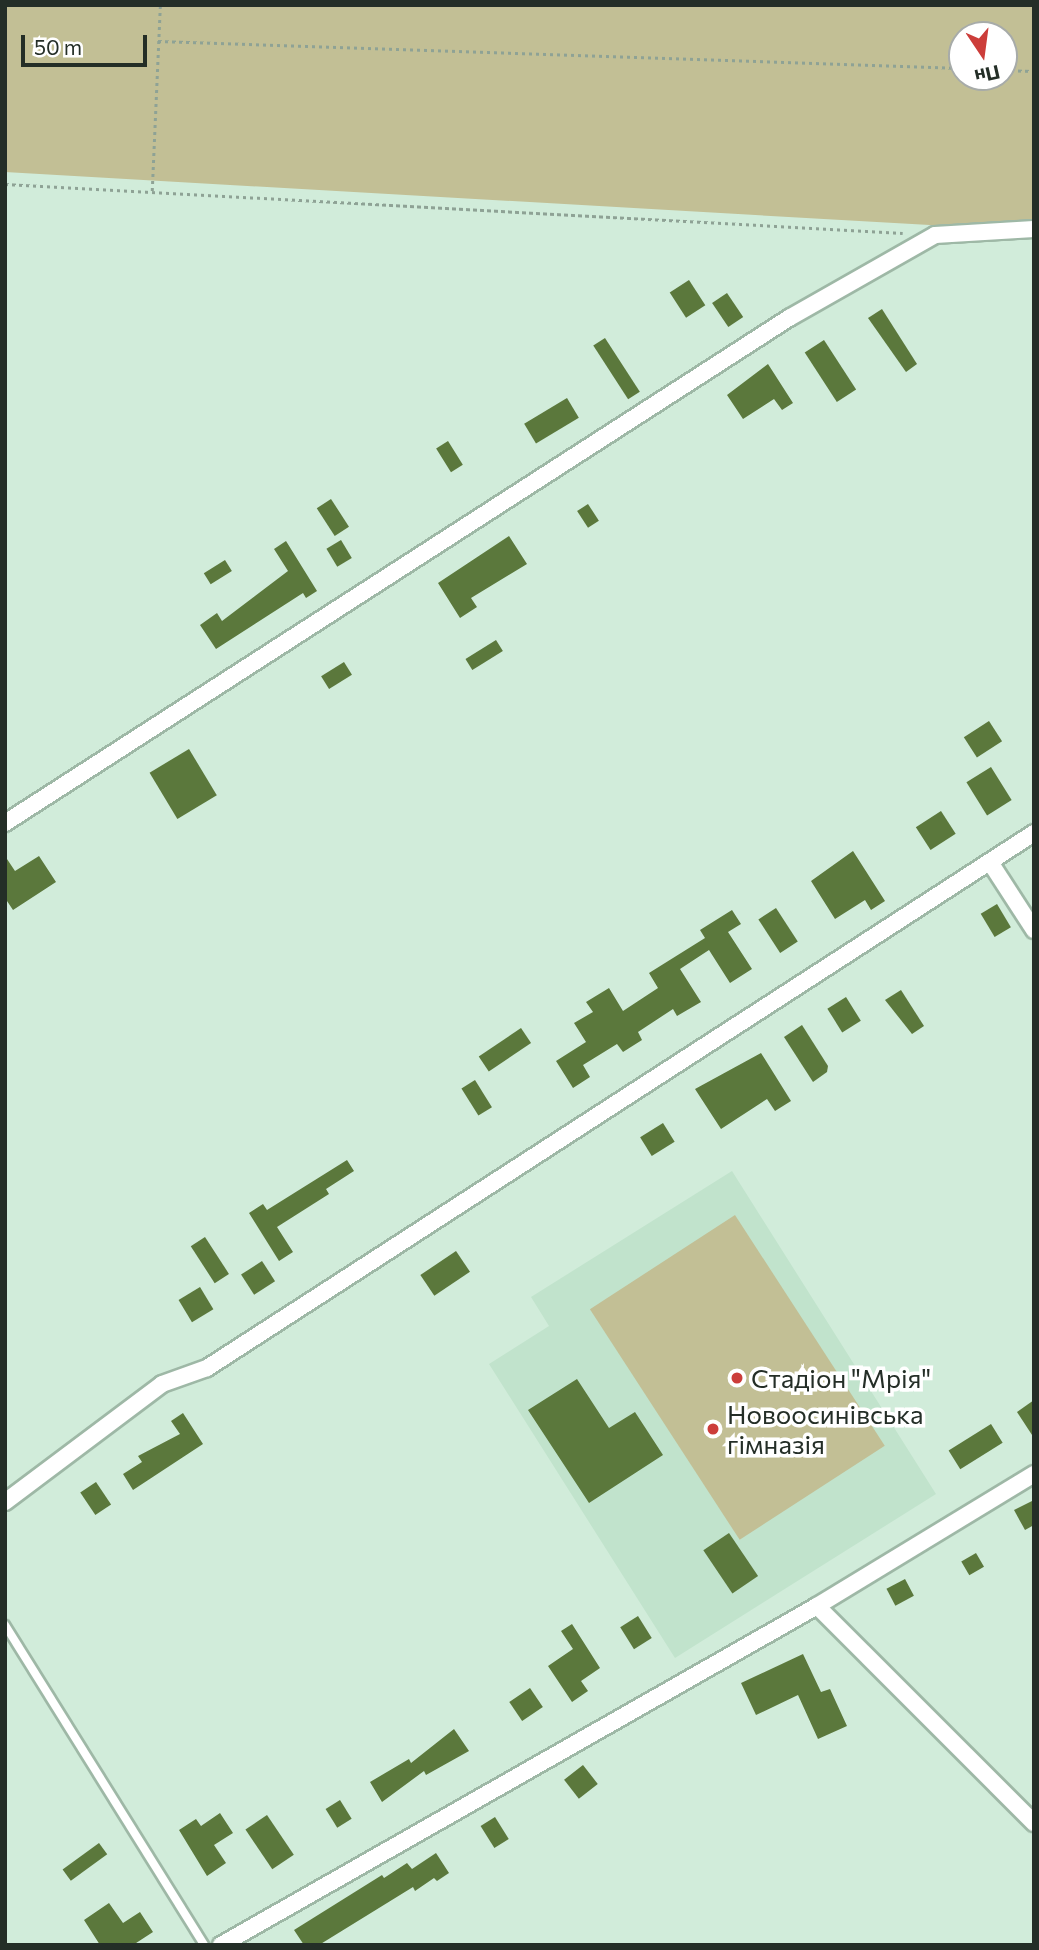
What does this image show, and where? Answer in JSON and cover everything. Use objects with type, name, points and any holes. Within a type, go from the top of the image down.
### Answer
[{"type":"street","points":[[5,823],[800,311],[935,235],[1034,229]]},
{"type":"street","points":[[5,1502],[162,1384],[207,1368],[1034,834]]},
{"type":"street","points":[[990,862],[1034,930]]},
{"type":"street","points":[[220,1945],[817,1606],[1034,1474]]},
{"type":"street","points":[[817,1606],[1034,1823]]},
{"type":"lane","points":[[5,1625],[204,1945]]},
{"type":"path","points":[[152,192],[160,5]]},
{"type":"path","points":[[159,40],[948,68]]},
{"type":"path","points":[[5,184],[907,233]]},
{"type":"shaded area","points":[[5,5],[1034,5],[1034,231],[5,172]]},
{"type":"shaded area","name":"Новоосинівська гімназія","points":[[732,1171],[936,1494],[675,1658],[489,1364],[549,1326],[531,1297]]},
{"type":"shaded area","name":"Стадіон \"Мрія\"","points":[[735,1215],[885,1446],[740,1540],[590,1309]]},
{"type":"building","points":[[689,280],[705,305],[686,318],[670,293]]},
{"type":"building","points":[[727,293],[743,317],[728,327],[712,303]]},
{"type":"building","points":[[882,309],[917,364],[906,372],[868,318]]},
{"type":"building","points":[[605,338],[640,392],[628,399],[593,346]]},
{"type":"building","points":[[824,340],[856,389],[837,402],[805,353]]},
{"type":"building","points":[[768,364],[793,403],[782,410],[774,399],[743,419],[727,395]]},
{"type":"building","points":[[567,398],[579,418],[536,443],[524,424]]},
{"type":"building","points":[[448,441],[463,465],[451,472],[436,448]]},
{"type":"building","points":[[331,499],[349,527],[335,536],[317,508]]},
{"type":"building","points":[[588,504],[599,521],[588,528],[577,511]]},
{"type":"building","points":[[509,536],[527,564],[471,598],[477,607],[460,618],[438,583]]},
{"type":"building","points":[[341,540],[352,558],[337,567],[326,549]]},
{"type":"building","points":[[286,541],[317,591],[306,598],[303,593],[216,649],[200,625],[217,613],[222,621],[288,571],[274,549]]},
{"type":"building","points":[[225,560],[232,571],[211,584],[204,573]]},
{"type":"building","points":[[496,640],[503,651],[472,670],[465,659]]},
{"type":"building","points":[[344,662],[352,675],[329,689],[321,676]]},
{"type":"building","points":[[989,721],[1002,741],[977,757],[964,737]]},
{"type":"building","points":[[189,749],[217,795],[177,819],[150,773]]},
{"type":"building","points":[[991,767],[1012,800],[987,815],[966,782]]},
{"type":"building","points":[[941,811],[956,834],[931,850],[916,827]]},
{"type":"building","points":[[853,851],[885,901],[871,910],[865,900],[835,919],[811,881]]},
{"type":"building","points":[[5,856],[15,871],[39,856],[56,882],[13,910],[5,898]]},
{"type":"building","points":[[997,904],[1011,927],[995,937],[981,914]]},
{"type":"building","points":[[776,908],[798,942],[780,953],[758,919]]},
{"type":"building","points":[[732,910],[741,924],[728,932],[752,969],[730,983],[709,950],[680,969],[701,1002],[677,1016],[673,1009],[638,1032],[642,1040],[623,1052],[617,1044],[583,1065],[590,1077],[573,1088],[556,1061],[586,1042],[574,1023],[593,1012],[586,1002],[609,988],[623,1011],[658,988],[649,973],[705,938],[700,930]]},
{"type":"building","points":[[901,990],[924,1026],[912,1034],[885,1000]]},
{"type":"building","points":[[846,997],[861,1021],[842,1032],[827,1009]]},
{"type":"building","points":[[802,1025],[828,1066],[827,1072],[813,1082],[784,1037]]},
{"type":"building","points":[[521,1028],[531,1043],[489,1071],[479,1057]]},
{"type":"building","points":[[761,1053],[791,1101],[775,1111],[767,1099],[721,1129],[695,1089]]},
{"type":"building","points":[[475,1080],[492,1107],[478,1116],[461,1088]]},
{"type":"building","points":[[663,1123],[675,1142],[652,1156],[640,1137]]},
{"type":"building","points":[[347,1160],[354,1171],[326,1189],[329,1194],[277,1227],[293,1252],[279,1261],[249,1213],[263,1204],[267,1210]]},
{"type":"building","points":[[205,1237],[229,1274],[215,1283],[191,1246]]},
{"type":"building","points":[[456,1251],[470,1272],[434,1296],[420,1275]]},
{"type":"building","points":[[262,1261],[275,1281],[254,1295],[241,1275]]},
{"type":"building","points":[[200,1287],[213,1309],[192,1322],[179,1300]]},
{"type":"building","points":[[577,1379],[609,1428],[635,1412],[663,1455],[589,1503],[528,1410]]},
{"type":"building","points":[[1034,1400],[1034,1438],[1017,1412]]},
{"type":"building","points":[[183,1413],[203,1444],[133,1490],[123,1474],[142,1462],[138,1456],[180,1434],[171,1421]]},
{"type":"building","points":[[991,1424],[1003,1443],[960,1469],[949,1450]]},
{"type":"building","points":[[96,1482],[111,1504],[95,1515],[80,1493]]},
{"type":"building","points":[[1034,1500],[1034,1525],[1025,1530],[1014,1510]]},
{"type":"building","points":[[729,1533],[758,1576],[732,1593],[703,1550]]},
{"type":"building","points":[[976,1553],[984,1567],[969,1575],[961,1562]]},
{"type":"building","points":[[905,1579],[914,1596],[895,1606],[886,1589]]},
{"type":"building","points":[[638,1616],[652,1638],[634,1649],[620,1627]]},
{"type":"building","points":[[572,1624],[600,1668],[581,1681],[588,1691],[572,1702],[548,1666],[573,1649],[561,1631]]},
{"type":"building","points":[[803,1654],[821,1692],[830,1689],[847,1726],[818,1739],[798,1695],[756,1715],[741,1683]]},
{"type":"building","points":[[530,1688],[543,1707],[522,1721],[509,1702]]},
{"type":"building","points":[[454,1729],[469,1751],[426,1775],[424,1771],[382,1802],[370,1782],[409,1759],[411,1763]]},
{"type":"building","points":[[583,1765],[598,1784],[579,1799],[564,1780]]},
{"type":"building","points":[[340,1800],[352,1819],[337,1828],[326,1809]]},
{"type":"building","points":[[220,1813],[233,1833],[214,1845],[226,1863],[207,1876],[179,1830],[196,1819],[201,1826]]},
{"type":"building","points":[[267,1815],[294,1855],[272,1869],[245,1830]]},
{"type":"building","points":[[495,1817],[509,1839],[494,1848],[481,1826]]},
{"type":"building","points":[[99,1843],[107,1854],[71,1881],[63,1869]]},
{"type":"building","points":[[436,1853],[449,1873],[437,1881],[434,1878],[415,1891],[413,1887],[319,1945],[304,1945],[294,1930],[382,1875],[384,1878],[407,1863],[412,1869]]},
{"type":"building","points":[[109,1903],[123,1923],[140,1912],[153,1932],[133,1945],[100,1945],[84,1920]]},
{"type":"place","name":"Стадіон \"Мрія\"","points":[[737,1378]]},
{"type":"place","name":"Новоосинівська гімназія","points":[[713,1429]]}]
